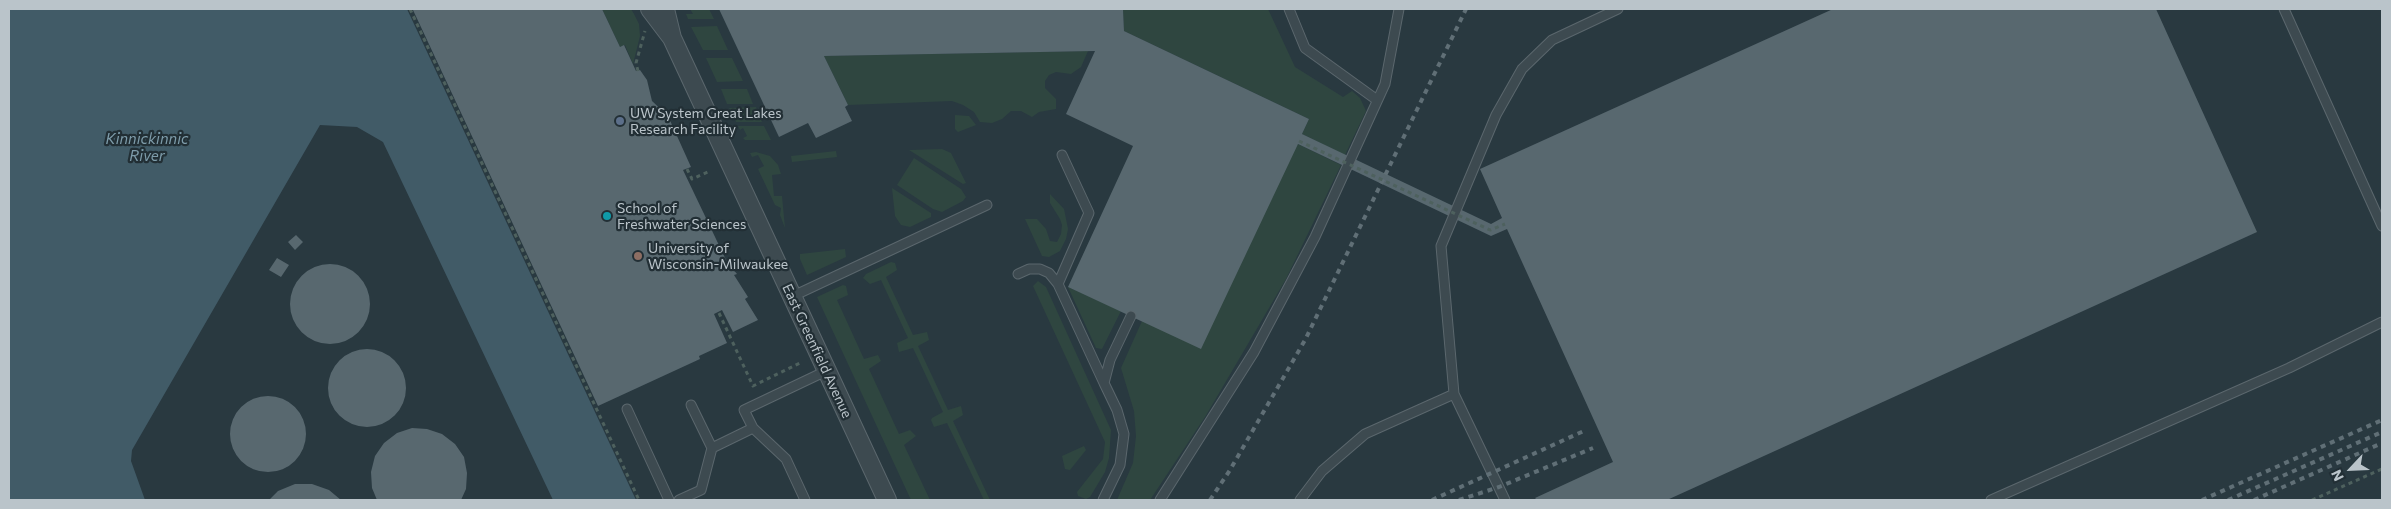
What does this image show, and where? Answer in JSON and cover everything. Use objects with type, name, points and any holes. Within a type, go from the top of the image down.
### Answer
[{"type":"street","name":"East Greenfield Avenue","points":[[650,9],[672,38]]},
{"type":"street","name":"East Greenfield Avenue","points":[[665,9],[672,38],[887,500]]},
{"type":"lane","points":[[1288,9],[1305,48],[1377,100]]},
{"type":"lane","points":[[1160,500],[1254,352],[1315,238],[1385,84],[1399,9]]},
{"type":"lane","points":[[1505,500],[1454,394],[1441,246],[1496,115],[1522,69],[1552,40],[1618,9]]},
{"type":"lane","points":[[2284,9],[2382,226]]},
{"type":"lane","points":[[1058,284],[1089,213],[1062,155]]},
{"type":"lane","points":[[792,297],[987,205]]},
{"type":"lane","points":[[1018,274],[1029,268],[1040,269],[1049,273],[1058,284],[1117,410],[1124,440],[1120,465],[1103,500]]},
{"type":"lane","points":[[1104,383],[1110,360],[1131,316]]},
{"type":"lane","points":[[1991,500],[2289,368],[2382,322]]},
{"type":"lane","points":[[805,500],[786,459],[753,428],[744,410],[826,371]]},
{"type":"lane","points":[[1300,500],[1322,471],[1365,434],[1454,394]]},
{"type":"lane","points":[[679,500],[701,490],[712,448],[691,405]]},
{"type":"lane","points":[[627,409],[669,500]]},
{"type":"lane","points":[[712,448],[753,428]]},
{"type":"path","points":[[410,9],[639,500]]},
{"type":"path","points":[[638,71],[636,63],[645,30]]},
{"type":"path","points":[[1299,141],[1490,230],[1505,224]]},
{"type":"path","points":[[687,169],[692,179],[710,171]]},
{"type":"path","points":[[718,313],[753,386],[800,362]]},
{"type":"path","points":[[2312,500],[2382,469]]},
{"type":"green space","points":[[602,9],[631,9],[634,14],[639,24],[640,36],[633,64],[625,45],[620,47]]},
{"type":"green space","points":[[690,9],[709,9],[714,19],[688,19],[686,14],[693,14]]},
{"type":"green space","points":[[1123,9],[1268,9],[1295,67],[1343,97],[1352,91],[1360,98],[1366,111],[1345,155],[1302,134],[1309,119],[1124,31]]},
{"type":"green space","points":[[717,26],[728,50],[703,50],[691,27]]},
{"type":"green space","points":[[1088,51],[1081,67],[1071,74],[1056,72],[1049,75],[1045,81],[1045,88],[1056,99],[1056,109],[1039,112],[1032,117],[1021,111],[1011,111],[1002,119],[992,123],[980,122],[974,112],[952,101],[848,105],[824,56]]},
{"type":"green space","points":[[706,58],[732,58],[743,81],[717,82]]},
{"type":"green space","points":[[721,89],[747,89],[753,104],[727,104]]},
{"type":"green space","points":[[756,107],[762,122],[736,122],[729,108]]},
{"type":"green space","points":[[955,115],[969,116],[976,125],[958,132],[955,129]]},
{"type":"green space","points":[[738,126],[764,126],[771,140],[745,140],[743,138],[747,136],[743,128],[740,130]]},
{"type":"green space","points":[[1298,144],[1341,165],[1286,279],[1205,417],[1150,500],[1117,500],[1133,463],[1136,436],[1134,411],[1121,368],[1142,321]]},
{"type":"green space","points":[[942,149],[951,153],[966,183],[963,184],[909,150]]},
{"type":"green space","points":[[836,151],[837,157],[792,162],[791,156]]},
{"type":"green space","points":[[756,152],[770,156],[778,165],[781,174],[772,175],[774,196],[782,196],[785,228],[780,215],[781,208],[775,205],[758,169],[764,166],[758,155],[752,157],[750,153]]},
{"type":"green space","points":[[914,158],[961,189],[966,197],[963,201],[942,212],[933,209],[897,185]]},
{"type":"green space","points":[[892,188],[931,213],[931,217],[910,227],[901,225],[895,216]]},
{"type":"green space","points":[[1050,194],[1064,209],[1068,229],[1066,239],[1060,251],[1049,257],[1042,256],[1025,219],[1037,219],[1046,229],[1050,241],[1057,242],[1061,234],[1062,225],[1050,203]]},
{"type":"green space","points":[[845,249],[846,257],[807,275],[800,259],[800,254]]},
{"type":"green space","points":[[891,262],[895,263],[897,270],[886,277],[913,335],[927,332],[929,340],[918,346],[948,410],[961,406],[963,415],[953,421],[990,500],[984,500],[947,423],[934,427],[932,418],[943,412],[913,348],[899,352],[897,343],[908,338],[881,280],[870,284],[863,278],[866,274]]},
{"type":"green space","points":[[1038,281],[1046,287],[1111,430],[1109,458],[1105,472],[1090,497],[1086,499],[1078,496],[1077,492],[1103,459],[1105,442],[1033,286]]},
{"type":"green space","points":[[843,285],[846,286],[848,295],[837,300],[864,359],[878,355],[881,361],[869,369],[899,434],[910,430],[916,436],[904,445],[930,500],[911,500],[817,297]]},
{"type":"green space","points":[[1068,287],[1121,311],[1102,349],[1096,348]]},
{"type":"green space","points":[[1084,446],[1086,450],[1070,470],[1065,469],[1062,456]]},
{"type":"water","name":"Kinnickinnic River","points":[[9,9],[407,9],[636,500],[553,500],[383,142],[357,127],[320,125],[132,450],[131,461],[145,500],[9,500]]},
{"type":"building","name":"University of Wisconsin-Milwaukee","points":[[602,9],[620,47],[624,45],[636,71],[640,70],[647,80],[652,101],[668,116],[691,167],[683,170],[727,262],[737,274],[734,275],[748,297],[745,299],[758,320],[733,332],[722,310],[714,314],[727,343],[699,356],[700,359],[598,406],[413,10]]},
{"type":"building","points":[[719,9],[1123,9],[1124,31],[1309,119],[1302,134],[1491,224],[1502,218],[1480,169],[1833,9],[2156,9],[2257,232],[1667,500],[1537,500],[1535,498],[1613,462],[1507,229],[1491,236],[1298,144],[1201,349],[1068,287],[1133,146],[1066,114],[1095,51],[824,56],[848,105],[845,107],[852,121],[816,138],[808,123],[779,137]]},
{"type":"building","points":[[296,235],[303,242],[295,250],[288,242]]},
{"type":"building","points":[[277,258],[289,265],[281,277],[269,270]]},
{"type":"building","points":[[330,264],[345,267],[358,276],[367,289],[370,304],[367,319],[358,332],[345,341],[330,344],[315,341],[302,332],[293,319],[290,304],[293,289],[302,276],[315,267]]},
{"type":"building","points":[[367,349],[382,352],[394,361],[403,373],[406,388],[403,403],[394,415],[382,424],[367,427],[352,424],[340,415],[331,403],[328,388],[331,373],[340,361],[352,352]]},
{"type":"building","points":[[268,396],[283,399],[295,407],[303,419],[306,434],[303,449],[295,461],[283,469],[268,472],[253,469],[241,461],[233,449],[230,434],[233,419],[241,407],[253,399]]},
{"type":"building","points":[[412,428],[427,429],[442,434],[455,444],[464,457],[467,473],[466,489],[461,500],[377,500],[372,488],[371,472],[375,456],[384,443],[397,433]]},
{"type":"building","points":[[295,484],[312,484],[329,490],[341,500],[269,500],[278,491]]},
{"type":"railway","points":[[1210,500],[1230,470],[1305,340],[1466,9]]},
{"type":"railway","points":[[2202,500],[2382,420]]},
{"type":"railway","points":[[1432,500],[1586,430]]},
{"type":"railway","points":[[2228,500],[2382,432]]},
{"type":"railway","points":[[2254,500],[2382,443]]},
{"type":"railway","points":[[1459,500],[1499,487],[1593,448]]},
{"type":"place","name":"UW System Great Lakes Research Facility","points":[[620,121]]},
{"type":"place","name":"School of Freshwater Sciences","points":[[607,216]]},
{"type":"place","name":"University of Wisconsin-Milwaukee","points":[[638,256]]}]
